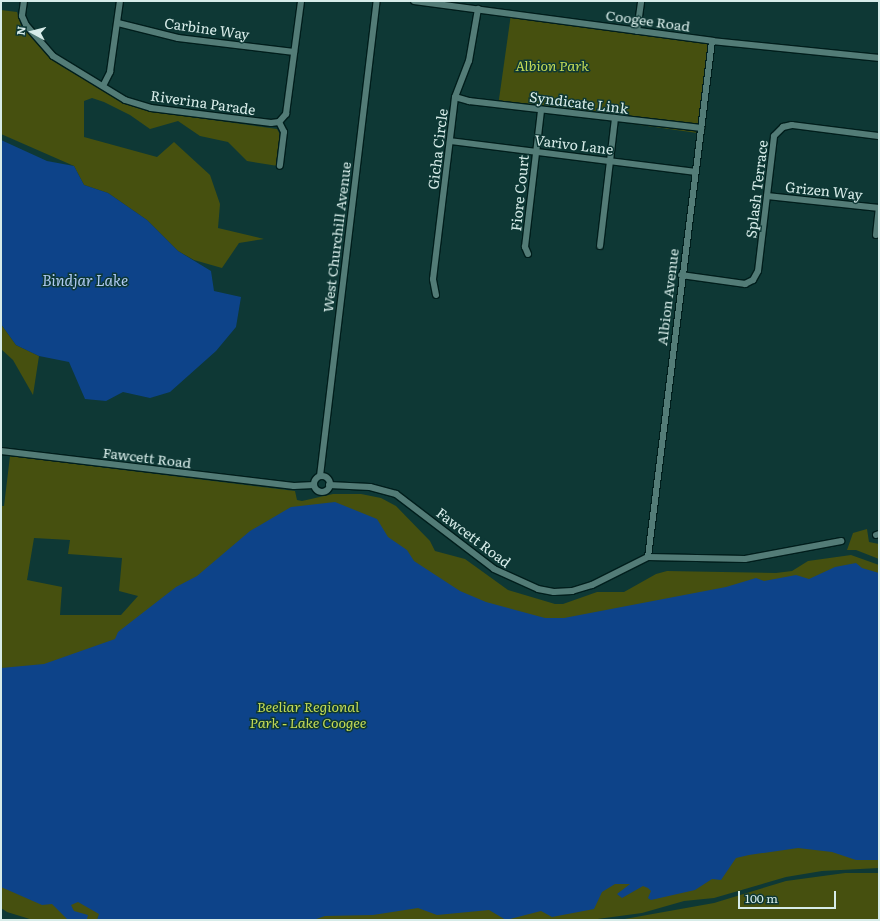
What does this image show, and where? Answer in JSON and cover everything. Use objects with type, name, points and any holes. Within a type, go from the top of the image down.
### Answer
[{"type":"street","name":"Riverina Parade","points":[[24,1],[22,16],[26,25],[58,60],[125,100],[151,108],[279,122]]},
{"type":"street","points":[[103,86],[110,72],[120,1]]},
{"type":"street","points":[[280,166],[284,132],[279,122],[286,114],[301,1]]},
{"type":"street","name":"West Churchill Avenue","points":[[320,476],[377,1]]},
{"type":"street","name":"Coogee Road","points":[[414,1],[637,31],[879,58]]},
{"type":"street","points":[[637,31],[641,1]]},
{"type":"street","name":"Gicha Circle","points":[[436,295],[433,278],[455,97],[469,61],[478,9]]},
{"type":"street","name":"Carbine Way","points":[[118,23],[178,38],[294,52]]},
{"type":"street","name":"Albion Avenue","points":[[648,557],[681,276],[696,172],[712,40]]},
{"type":"street","name":"Syndicate Link","points":[[455,97],[540,110],[701,128]]},
{"type":"street","name":"Fiore Court","points":[[528,254],[525,247],[540,110]]},
{"type":"street","points":[[600,246],[615,118]]},
{"type":"street","name":"Splash Terrace","points":[[681,276],[745,284],[754,280],[758,271],[774,136],[783,127],[792,124],[879,136]]},
{"type":"street","name":"Varivo Lane","points":[[450,141],[536,150],[696,172]]},
{"type":"street","name":"Grizen Way","points":[[767,196],[879,208]]},
{"type":"street","points":[[876,235],[879,208]]},
{"type":"street","name":"Fawcett Road","points":[[1,451],[294,486],[314,485],[322,491],[329,485],[370,487],[396,494],[494,569],[538,588],[572,591],[648,557],[745,559],[841,541]]},
{"type":"street","points":[[314,485],[320,476],[326,478],[329,485]]},
{"type":"green space","points":[[1,10],[17,12],[21,26],[61,66],[128,104],[155,112],[277,129],[281,136],[278,166],[247,161],[228,142],[200,136],[178,121],[150,129],[130,115],[104,102],[92,98],[84,101],[84,137],[157,157],[174,142],[210,175],[220,204],[218,228],[264,239],[239,243],[222,268],[194,260],[178,251],[147,220],[108,193],[84,185],[74,166],[1,134]]},
{"type":"green space","name":"Albion Park","points":[[511,14],[712,42],[699,133],[498,105]]},
{"type":"green space","points":[[1,324],[16,345],[39,356],[33,395],[13,360],[1,349]]},
{"type":"green space","name":"Beeliar Regional Park - Lake Coogee","points":[[10,456],[295,491],[297,500],[302,501],[333,494],[361,494],[381,498],[396,506],[430,541],[435,551],[465,559],[508,590],[555,604],[563,604],[597,592],[624,592],[656,574],[667,571],[776,573],[792,571],[808,561],[851,555],[879,565],[879,868],[822,871],[786,877],[714,898],[684,901],[642,913],[590,920],[33,920],[7,912],[1,908],[1,506],[4,506]],"holes":[[[34,538],[70,540],[68,554],[122,558],[119,591],[138,596],[121,615],[60,615],[62,587],[27,580]]]},
{"type":"green space","points":[[867,529],[869,542],[879,544],[879,559],[856,550],[847,550],[853,533]]},
{"type":"green space","points":[[845,873],[879,873],[879,920],[619,920],[714,903],[786,881]]},
{"type":"water","name":"Bindjar Lake","points":[[1,140],[47,161],[74,166],[84,185],[108,193],[147,220],[178,251],[211,271],[214,291],[241,297],[236,327],[216,351],[170,392],[150,398],[123,392],[106,401],[85,399],[69,362],[39,356],[16,345],[1,324]]},
{"type":"water","name":"Beeliar Regional Park - Lake Coogee","points":[[335,502],[377,519],[388,537],[407,550],[414,561],[460,591],[486,602],[545,618],[564,618],[726,587],[756,578],[764,581],[796,575],[809,579],[835,567],[856,563],[862,568],[879,573],[879,860],[856,860],[832,852],[798,848],[749,855],[736,858],[721,880],[712,879],[695,890],[651,900],[648,898],[651,891],[643,886],[622,898],[617,894],[630,884],[615,884],[602,892],[594,909],[552,917],[541,911],[506,920],[489,910],[437,915],[418,908],[373,915],[325,916],[313,920],[97,920],[99,914],[78,902],[71,905],[74,911],[88,915],[87,919],[68,920],[52,904],[42,905],[1,887],[1,668],[44,664],[115,639],[118,632],[176,587],[197,576],[250,531],[291,507]]}]
